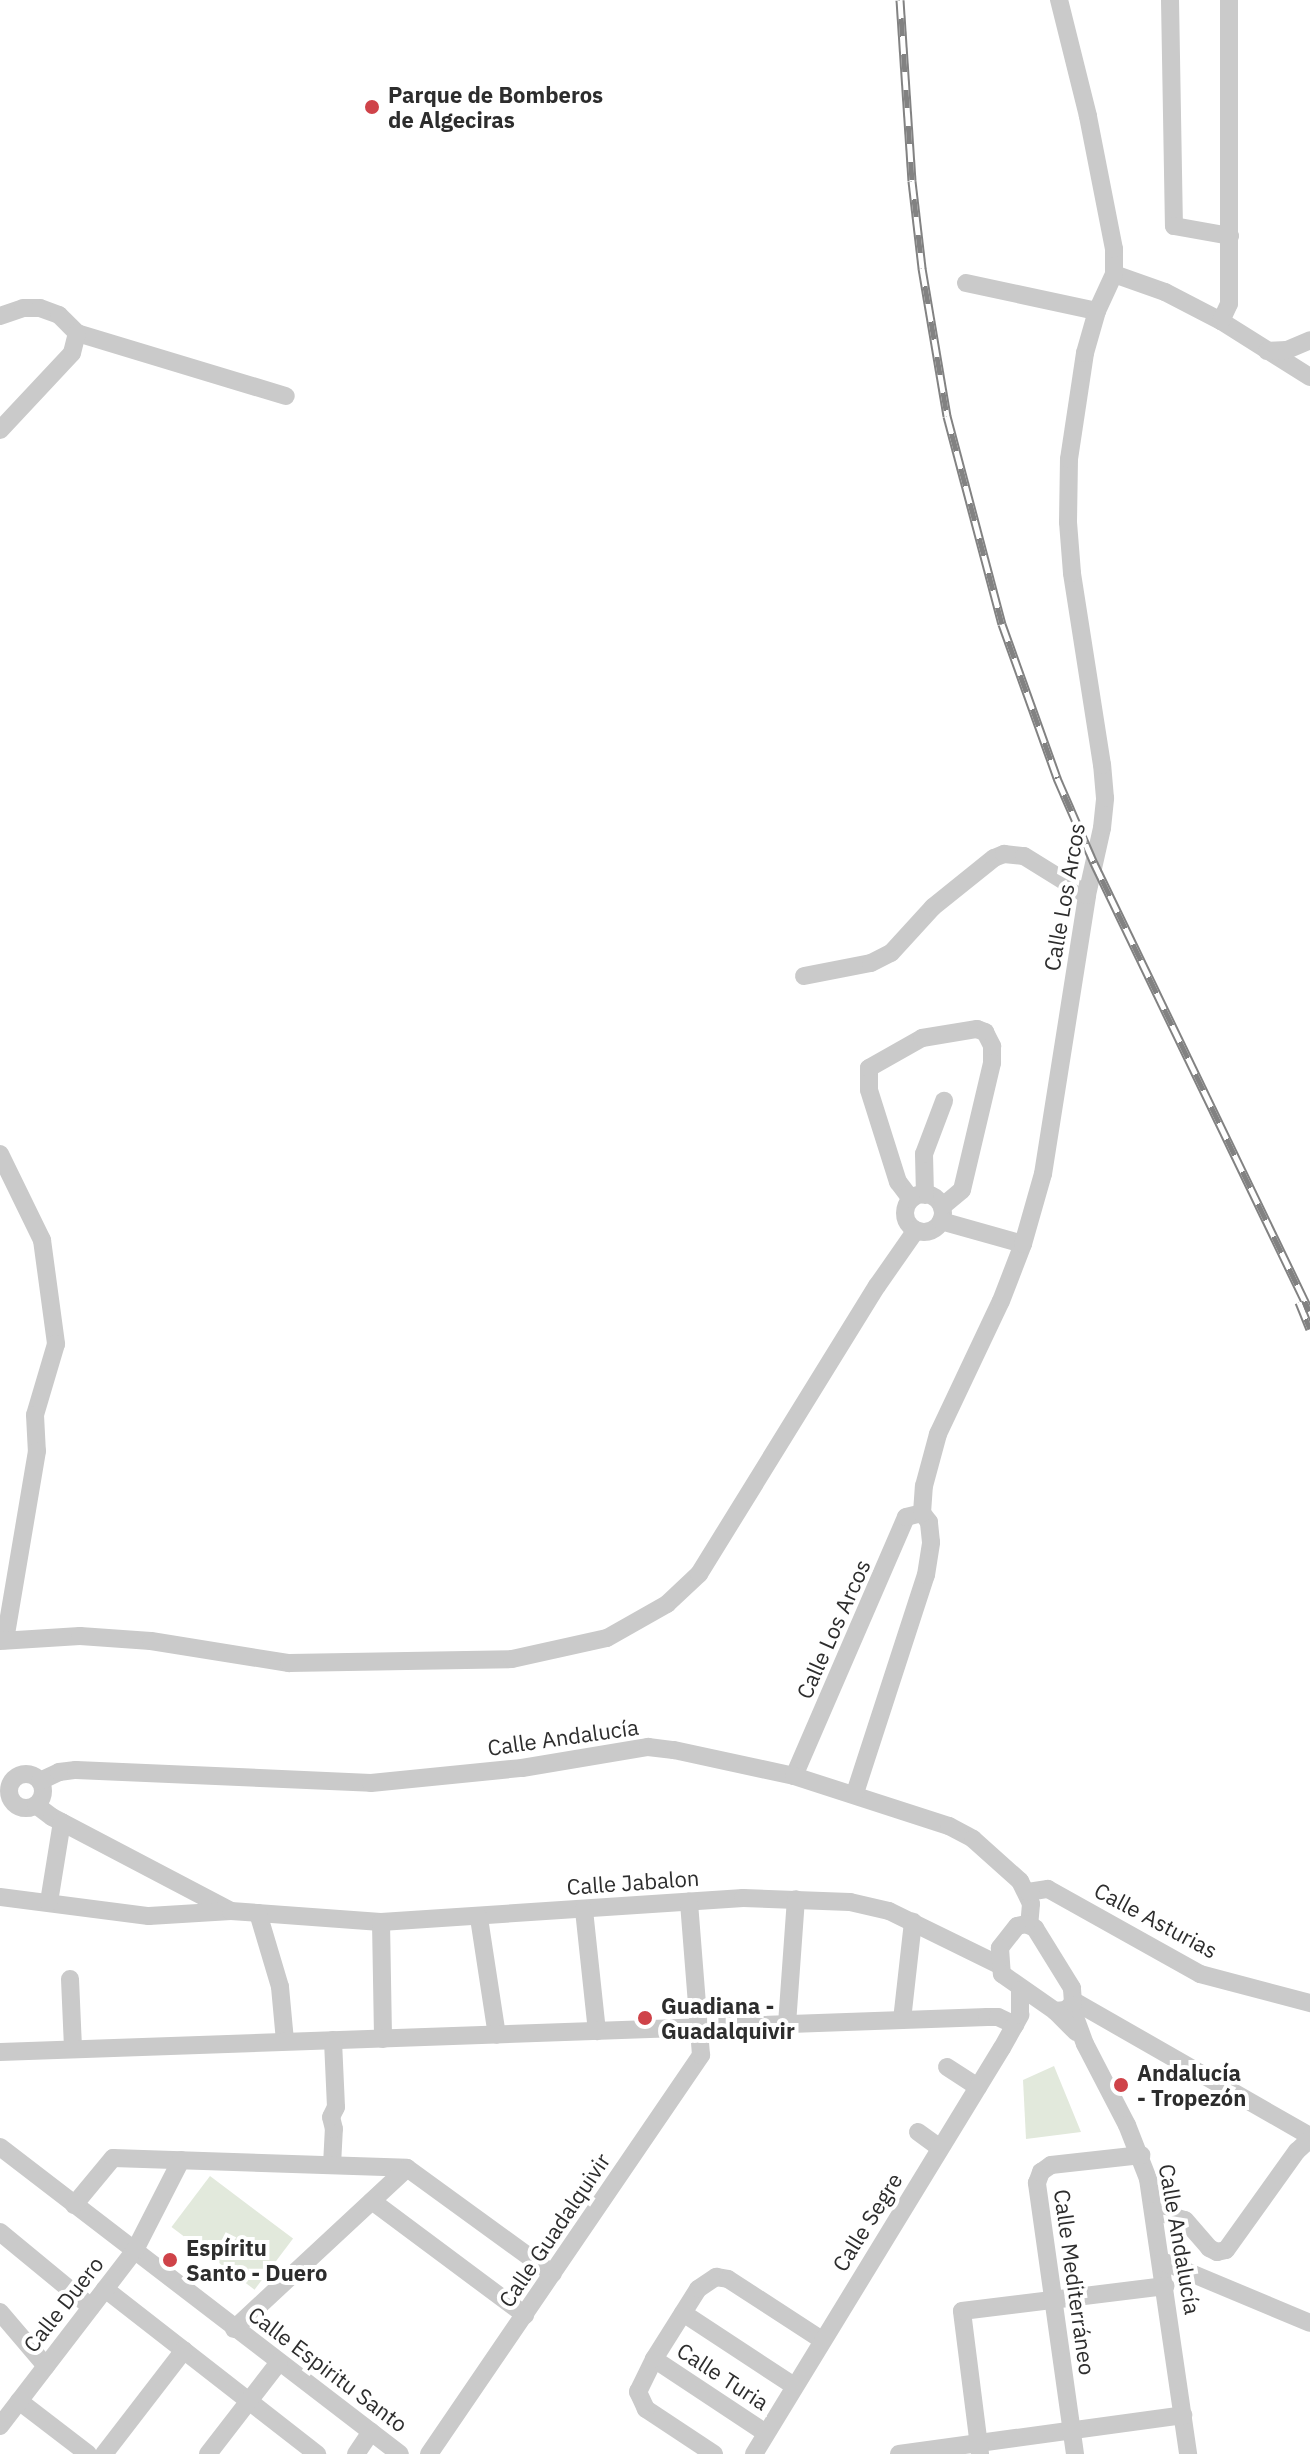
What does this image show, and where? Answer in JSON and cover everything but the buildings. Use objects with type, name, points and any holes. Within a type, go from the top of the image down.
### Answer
[{"type":"street","points":[[1059,0],[1103,186],[1114,249],[1114,274],[1165,292],[1221,321],[1310,377]]},
{"type":"street","points":[[1170,0],[1174,226],[1230,236]]},
{"type":"street","points":[[1221,321],[1229,304],[1229,0]]},
{"type":"street","name":"Calle Los Arcos","points":[[855,1793],[926,1575],[931,1542],[929,1522],[922,1513],[924,1486],[938,1434],[1001,1301],[1023,1244],[1043,1174],[1105,798],[1072,573],[1068,507],[1071,444],[1085,353],[1097,311],[1114,274]]},
{"type":"street","points":[[966,283],[1097,311]]},
{"type":"street","points":[[0,316],[40,308],[59,315],[77,333],[286,396]]},
{"type":"street","points":[[0,430],[72,353],[77,333]]},
{"type":"street","points":[[1267,351],[1287,350],[1310,340]]},
{"type":"street","points":[[804,976],[871,963],[891,953],[933,907],[994,858],[1004,854],[1024,856],[1087,895]]},
{"type":"street","points":[[916,1230],[931,1231],[942,1214],[962,1190],[992,1063],[992,1046],[985,1032],[977,1029],[922,1038],[869,1068],[866,1083],[898,1182],[918,1197],[932,1196],[942,1214],[1023,1244]]},
{"type":"street","points":[[916,1230],[905,1212],[918,1197],[924,1154],[944,1101]]},
{"type":"street","points":[[0,1154],[42,1240],[56,1344],[35,1415],[37,1451],[2,1640],[80,1636],[151,1641],[289,1663],[512,1659],[607,1638],[667,1604],[699,1574],[877,1286],[916,1230]]},
{"type":"street","name":"Calle Los Arcos","points":[[794,1776],[906,1517],[922,1513]]},
{"type":"street","name":"Calle Andalucía","points":[[40,1781],[59,1772],[76,1770],[371,1783],[522,1768],[648,1747],[794,1776],[855,1793],[949,1826],[973,1839],[1008,1868],[1028,1892]]},
{"type":"street","points":[[36,1805],[43,1794],[40,1781],[21,1775],[4,1793],[17,1806],[36,1805],[62,1822],[231,1911]]},
{"type":"street","points":[[49,1902],[62,1822]]},
{"type":"street","name":"Calle Asturias","points":[[1028,1892],[1048,1889],[1200,1974],[1310,2003]]},
{"type":"street","points":[[1028,1892],[1029,1925]]},
{"type":"street","points":[[787,2024],[796,1899]]},
{"type":"street","name":"Calle Jabalon","points":[[4,1903],[49,1902],[81,1916],[231,1911],[381,1922],[479,1918],[689,1901],[796,1899],[872,1906],[913,1922],[999,1965]]},
{"type":"street","name":"Calle Guadalquivir","points":[[429,2454],[701,2055],[689,1901]]},
{"type":"street","points":[[584,1910],[597,2031]]},
{"type":"street","points":[[258,1913],[280,1987],[285,2041]]},
{"type":"street","points":[[479,1918],[497,2035]]},
{"type":"street","points":[[381,1922],[383,2039]]},
{"type":"street","points":[[902,2020],[913,1922]]},
{"type":"street","points":[[0,2052],[902,2020],[998,2017],[1017,2020],[1061,2006],[1072,1988],[1038,1932],[1029,1925],[1017,1926],[1005,1938],[999,1965],[1007,1981],[1020,1990],[1061,2006],[1109,2020],[1310,2138],[1297,2151],[1226,2250],[1217,2252],[1209,2248],[1185,2220],[1155,2211]]},
{"type":"street","points":[[70,1979],[73,2049]]},
{"type":"street","points":[[1017,2020],[1020,1990]]},
{"type":"street","name":"Calle Andalucía","points":[[1061,2006],[1083,2040],[1141,2155],[1155,2211],[1188,2454]]},
{"type":"street","name":"Calle Segre","points":[[754,2454],[1017,2020]]},
{"type":"street","points":[[1083,2040],[1083,2029],[1094,2021],[1109,2020]]},
{"type":"street","points":[[332,2165],[334,2129],[331,2117],[336,2107],[333,2040]]},
{"type":"street","points":[[947,2067],[978,2087]]},
{"type":"street","points":[[918,2132],[940,2148]]},
{"type":"street","name":"Calle Espiritu Santo","points":[[0,2147],[400,2454]]},
{"type":"street","name":"Calle Mediterráneo","points":[[1075,2454],[1037,2189],[1041,2172],[1057,2164],[1141,2155]]},
{"type":"street","points":[[74,2205],[113,2158],[407,2168],[553,2274]]},
{"type":"street","name":"Calle Duero","points":[[0,2426],[135,2250],[181,2160]]},
{"type":"street","points":[[234,2329],[407,2168]]},
{"type":"street","points":[[372,2201],[525,2315]]},
{"type":"street","points":[[0,2232],[91,2307]]},
{"type":"street","points":[[1162,2261],[1310,2323]]},
{"type":"street","points":[[714,2454],[644,2406],[638,2392],[654,2359],[698,2289],[710,2280],[723,2277],[822,2340]]},
{"type":"street","points":[[979,2448],[962,2311],[1165,2286]]},
{"type":"street","points":[[105,2289],[315,2453]]},
{"type":"street","points":[[0,2312],[46,2366]]},
{"type":"street","points":[[683,2313],[794,2386]]},
{"type":"street","points":[[104,2454],[184,2350]]},
{"type":"street","name":"Calle Turia","points":[[654,2359],[766,2433]]},
{"type":"street","points":[[208,2454],[279,2362]]},
{"type":"street","points":[[19,2401],[88,2454]]},
{"type":"street","points":[[899,2454],[979,2448],[1071,2430],[1183,2415]]},
{"type":"street","points":[[356,2454],[371,2432]]},
{"type":"shaded area","points":[[1054,2066],[1081,2132],[1026,2139],[1023,2080]]},
{"type":"shaded area","points":[[210,2176],[293,2239],[255,2290],[171,2227]]},
{"type":"railway","points":[[900,0],[912,181],[922,268],[947,416],[1002,624],[1057,778],[1094,863],[1310,1311]]},
{"type":"railway","points":[[1299,1302],[1310,1329]]},
{"type":"place","name":"Parque de Bomberos de Algeciras","points":[[372,107]]},
{"type":"place","name":"Guadiana - Guadalquivir","points":[[645,2018]]},
{"type":"place","name":"Andalucía - Tropezón","points":[[1121,2085]]},
{"type":"place","name":"Espíritu Santo - Duero","points":[[170,2260]]}]
